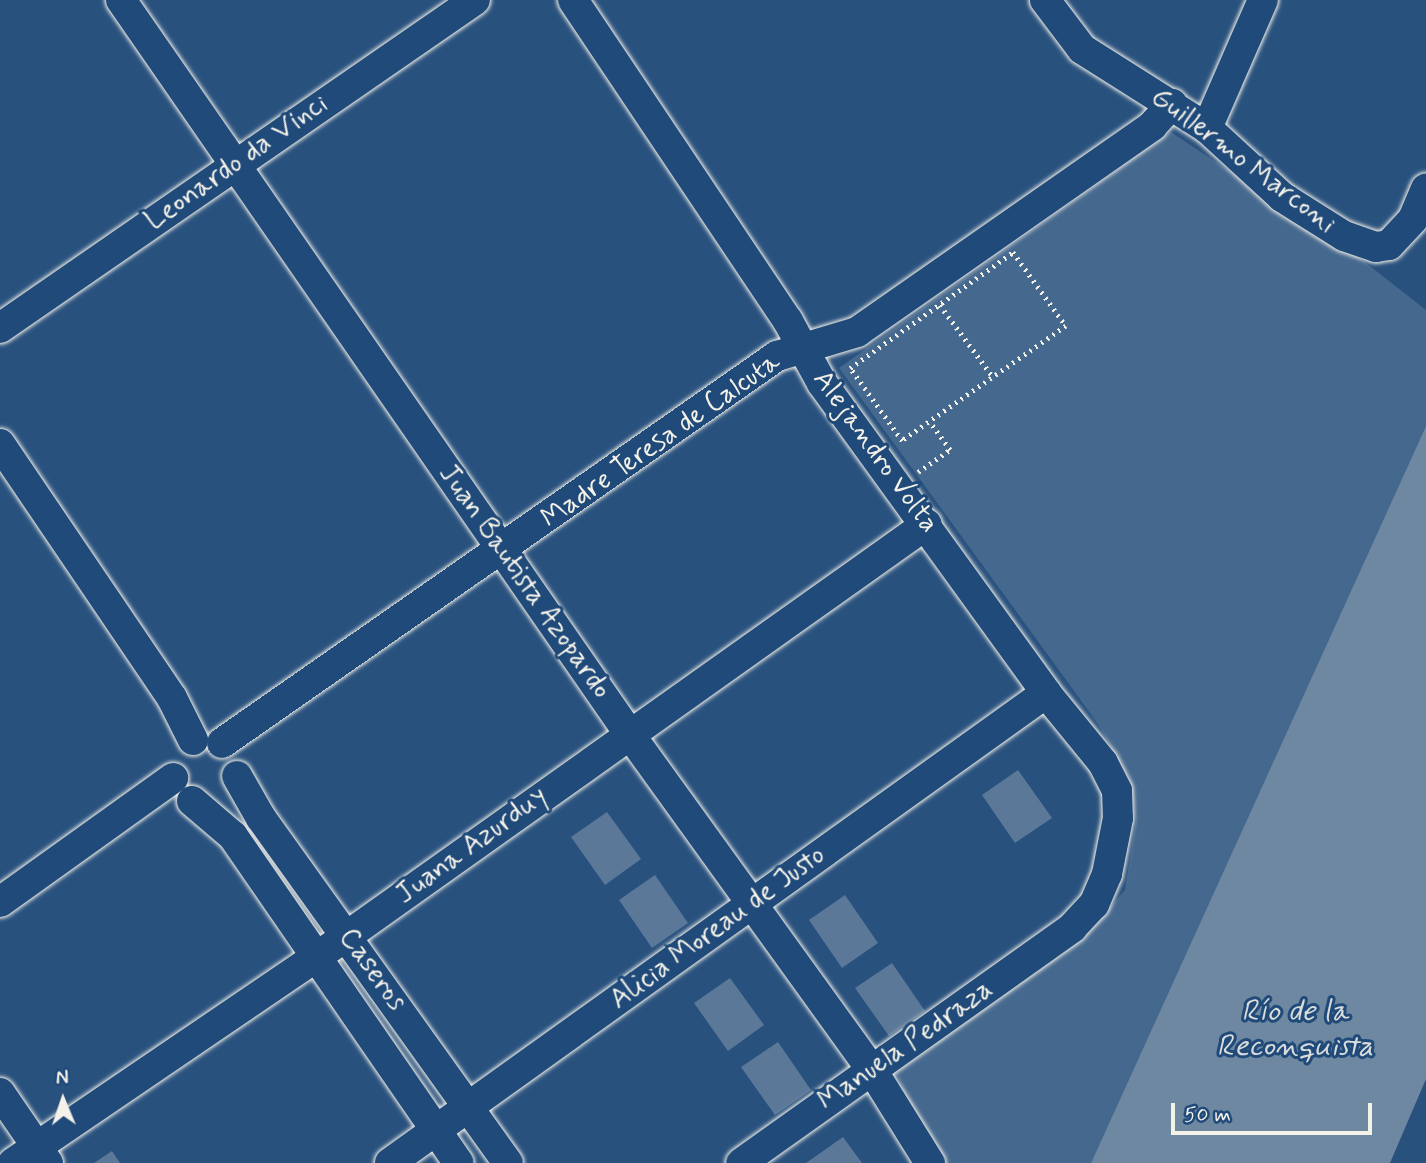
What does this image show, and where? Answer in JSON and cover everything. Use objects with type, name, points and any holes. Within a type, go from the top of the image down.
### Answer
[{"type":"street","name":"Juan Bautista Azopardo","points":[[121,0],[628,732],[872,1070],[930,1163]]},
{"type":"street","name":"Leonardo da Vinci","points":[[0,328],[475,0]]},
{"type":"street","name":"Alejandro Volta","points":[[573,0],[801,346],[822,383],[927,524],[1046,693],[1103,763],[1117,791]]},
{"type":"street","name":"Guillermo Marconi","points":[[1045,0],[1082,49],[1207,128],[1282,197],[1344,236],[1376,247],[1390,246],[1413,219],[1426,189]]},
{"type":"street","points":[[1207,128],[1263,0]]},
{"type":"street","name":"Madre Teresa de Calcuta","points":[[208,742],[502,551],[763,365],[801,346],[857,332],[1152,126],[1172,104]]},
{"type":"street","points":[[0,444],[172,698],[208,742],[236,764],[237,776],[221,800],[192,801],[180,792],[173,778],[176,755],[208,742]]},
{"type":"street","name":"Juana Azurduy","points":[[33,1157],[347,936],[628,732],[927,524]]},
{"type":"street","name":"Alicia Moreau de Justo","points":[[390,1163],[1046,693]]},
{"type":"street","name":"Caseros","points":[[237,776],[508,1163]]},
{"type":"street","points":[[0,902],[173,778]]},
{"type":"street","name":"Manuela Pedraza","points":[[741,1163],[1072,928],[1094,904],[1107,874],[1118,818],[1117,791]]},
{"type":"street","name":"Caseros","points":[[192,801],[233,836],[459,1163]]},
{"type":"street","points":[[0,1093],[33,1157]]},
{"type":"path","points":[[1013,252],[1066,326],[993,377],[902,441],[850,368],[1013,252]]},
{"type":"path","points":[[939,305],[993,377]]},
{"type":"path","points":[[898,486],[950,450],[930,422]]},
{"type":"shaded area","points":[[1171,132],[1366,263],[1426,310],[1426,426],[1091,1163],[934,1163],[895,1070],[1084,938],[1125,890],[1136,820],[1130,780],[1098,724],[839,368]]},
{"type":"water","name":"Río de la Reconquista","points":[[1426,426],[1426,1079],[1390,1163],[1091,1163]]},
{"type":"building","points":[[1018,770],[1052,818],[1015,843],[982,795]]},
{"type":"building","points":[[607,812],[641,859],[605,885],[571,837]]},
{"type":"building","points":[[655,875],[688,923],[652,948],[619,900]]},
{"type":"building","points":[[845,895],[878,943],[842,968],[809,920]]},
{"type":"building","points":[[892,963],[925,1011],[889,1036],[855,988]]},
{"type":"building","points":[[730,978],[764,1025],[728,1051],[694,1003]]},
{"type":"building","points":[[778,1042],[811,1090],[775,1115],[741,1067]]},
{"type":"building","points":[[843,1137],[862,1163],[806,1163]]},
{"type":"building","points":[[112,1151],[120,1163],[94,1163]]}]
